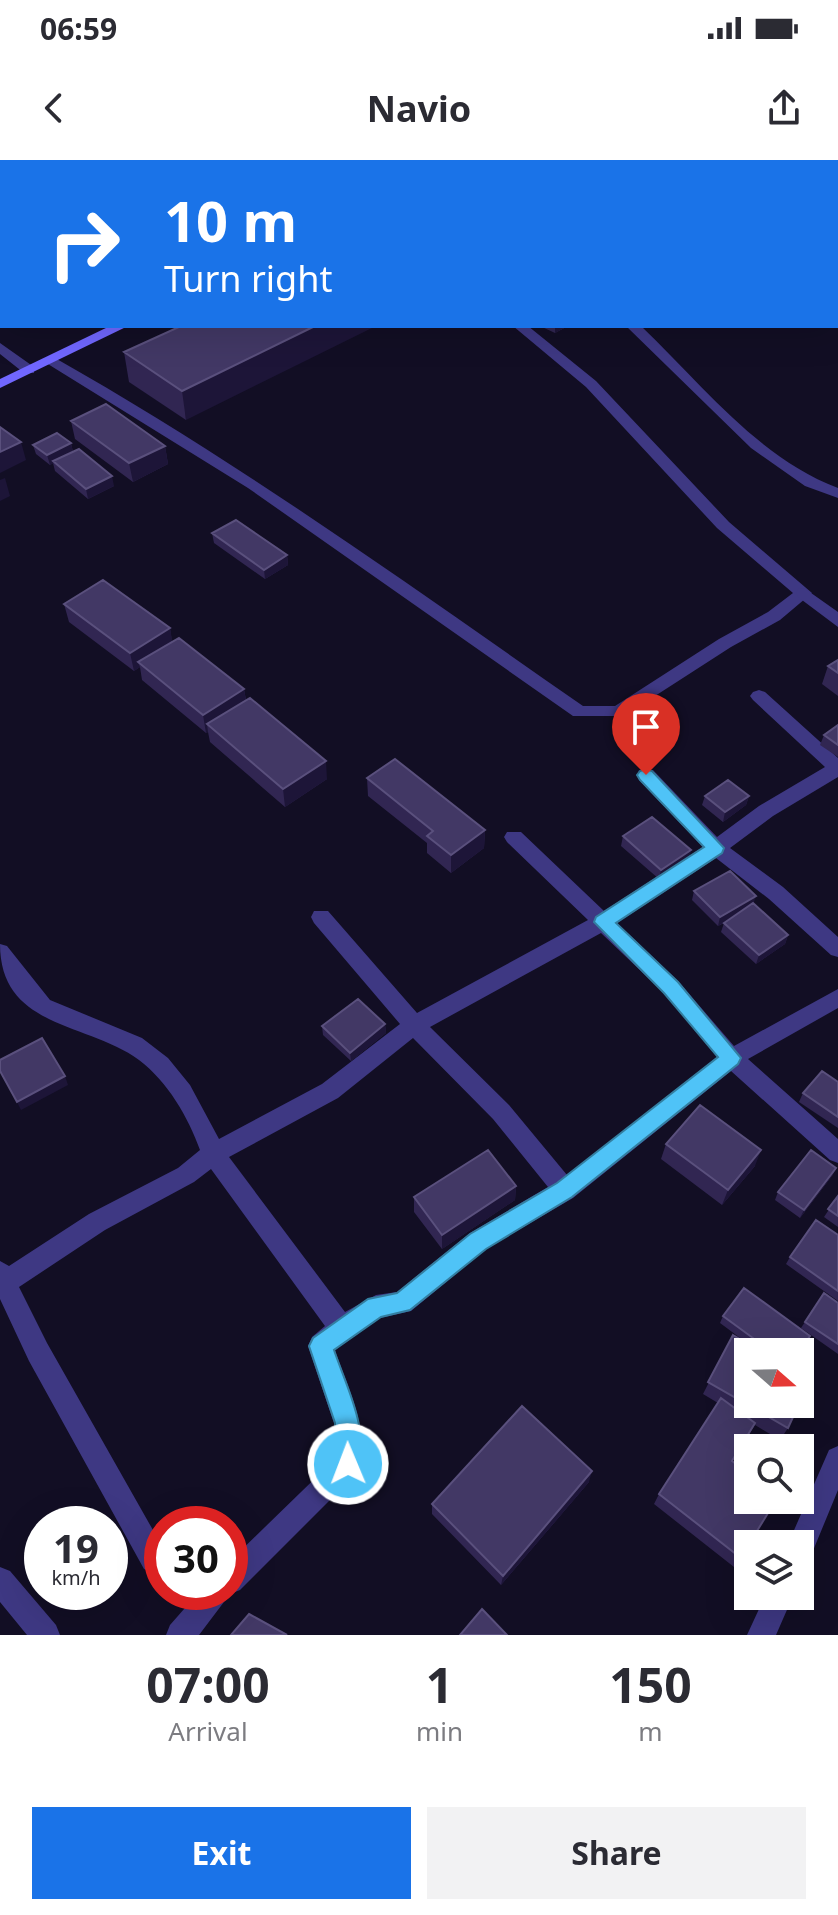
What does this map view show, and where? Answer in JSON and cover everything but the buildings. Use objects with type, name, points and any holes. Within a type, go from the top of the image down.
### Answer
[{"type":"main road","points":[[0,384],[117,328]]},
{"type":"street","points":[[522,328],[591,384],[723,525],[838,621]]},
{"type":"street","points":[[635,328],[742,431],[786,468],[838,493]]},
{"type":"street","points":[[0,347],[29,370]]},
{"type":"street","points":[[50,361],[140,411],[270,495],[579,712],[618,712],[725,643],[774,616],[804,593]]},
{"type":"street","points":[[144,1541],[38,1352],[3,1278],[97,1222],[186,1175],[213,1154],[330,1091],[414,1025],[603,922],[716,848],[766,811],[838,769],[759,696]]},
{"type":"street","points":[[646,775],[716,848],[776,893],[838,949]]},
{"type":"street","points":[[514,837],[671,987],[731,1058],[838,1153]]},
{"type":"street","points":[[321,917],[414,1025],[501,1112],[565,1190]]},
{"type":"street","points":[[0,952],[40,1005],[135,1045],[162,1067],[207,1137],[213,1154],[342,1328]]},
{"type":"street","points":[[248,1562],[348,1464],[347,1423],[321,1346],[342,1328],[376,1307],[402,1303],[478,1241],[565,1190],[731,1058],[838,998]]},
{"type":"street","points":[[809,1530],[835,1475]]},
{"type":"street","points":[[0,1581],[46,1635]]},
{"type":"street","points":[[180,1635],[202,1610]]},
{"type":"street","points":[[761,1635],[773,1610]]},
{"type":"route","points":[[348,1464],[347,1423],[321,1346],[342,1328],[376,1307],[402,1303],[478,1241],[565,1190],[731,1058],[671,987],[603,922],[716,848],[646,775]]}]
